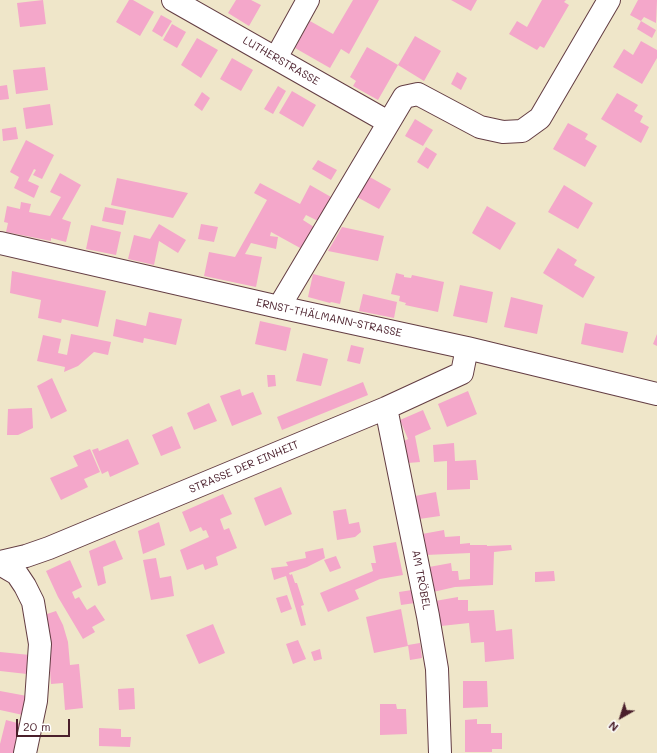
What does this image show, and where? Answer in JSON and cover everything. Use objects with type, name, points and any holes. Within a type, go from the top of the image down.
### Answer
[{"type":"street","name":"LUTHERSTRASSE","points":[[173,0],[388,122]]},
{"type":"street","points":[[276,58],[308,0]]},
{"type":"street","points":[[279,307],[404,97],[418,94],[480,126],[503,132],[522,131],[540,118],[609,0]]},
{"type":"street","name":"ERNST-THÄLMANN-STRASSE","points":[[0,243],[279,307],[467,348],[657,394]]},
{"type":"street","name":"STRASSE DER EINHEIT","points":[[0,563],[49,548],[386,408],[462,373],[467,348]]},
{"type":"street","name":"AM TRÖBEL","points":[[386,408],[428,616],[437,669],[440,753]]},
{"type":"street","points":[[0,563],[17,574],[33,602],[40,644],[36,701],[25,753]]},
{"type":"building","points":[[43,0],[46,24],[20,27],[17,3]]},
{"type":"building","points":[[129,0],[133,0],[154,12],[140,36],[116,22]]},
{"type":"building","points":[[236,0],[251,0],[261,5],[249,26],[228,13]]},
{"type":"building","points":[[353,0],[379,0],[349,54],[341,49],[330,68],[295,48],[310,21],[333,34]]},
{"type":"building","points":[[451,0],[477,0],[471,11]]},
{"type":"building","points":[[542,0],[566,0],[564,2],[569,5],[544,48],[540,46],[537,50],[509,34],[517,21],[527,27]]},
{"type":"building","points":[[638,0],[657,0],[656,23],[644,17],[641,21],[630,15]]},
{"type":"building","points":[[161,15],[172,21],[162,37],[152,31]]},
{"type":"building","points":[[641,21],[656,30],[652,38],[637,29]]},
{"type":"building","points":[[172,24],[186,32],[177,48],[163,40]]},
{"type":"building","points":[[415,36],[441,51],[424,81],[398,65]]},
{"type":"building","points":[[197,38],[218,50],[201,78],[181,65]]},
{"type":"building","points":[[641,41],[657,50],[657,58],[642,84],[613,67],[624,49],[633,55]]},
{"type":"building","points":[[367,47],[398,65],[378,100],[353,86],[356,81],[350,77]]},
{"type":"building","points":[[232,58],[253,70],[241,91],[220,79]]},
{"type":"building","points":[[45,67],[48,90],[16,94],[13,70]]},
{"type":"building","points":[[457,72],[467,78],[461,90],[451,84]]},
{"type":"building","points":[[7,85],[9,99],[0,100],[0,86]]},
{"type":"building","points":[[278,86],[286,91],[273,114],[264,109]]},
{"type":"building","points":[[292,91],[316,105],[303,127],[279,113]]},
{"type":"building","points":[[202,92],[210,98],[202,111],[194,105]]},
{"type":"building","points":[[617,93],[638,105],[634,111],[643,116],[640,122],[649,127],[641,143],[601,119]]},
{"type":"building","points":[[50,104],[53,125],[26,129],[23,108]]},
{"type":"building","points":[[415,119],[433,130],[423,146],[405,136]]},
{"type":"building","points":[[568,123],[588,134],[585,139],[597,146],[585,167],[553,149]]},
{"type":"building","points":[[16,127],[18,139],[3,141],[2,129]]},
{"type":"building","points":[[26,140],[54,155],[42,179],[33,175],[36,170],[34,169],[28,181],[39,186],[34,198],[14,188],[19,177],[10,172]]},
{"type":"building","points":[[426,147],[437,154],[428,169],[417,162]]},
{"type":"building","points":[[318,160],[337,170],[331,180],[312,169]]},
{"type":"building","points":[[60,173],[81,185],[62,219],[71,222],[66,242],[51,238],[51,241],[6,232],[8,223],[4,222],[7,206],[20,209],[21,202],[31,204],[29,212],[50,216],[61,197],[50,192]]},
{"type":"building","points":[[368,176],[391,189],[379,209],[357,197]]},
{"type":"building","points":[[117,178],[188,193],[173,218],[111,205]]},
{"type":"building","points":[[260,183],[300,204],[310,185],[331,197],[318,221],[306,215],[303,220],[314,227],[302,249],[271,232],[270,236],[278,237],[276,249],[251,243],[245,254],[262,257],[256,287],[204,276],[209,252],[235,257],[267,200],[254,193]]},
{"type":"building","points":[[564,185],[593,203],[578,229],[548,212]]},
{"type":"building","points":[[487,206],[516,223],[500,250],[472,233]]},
{"type":"building","points":[[105,207],[126,211],[123,225],[102,221]]},
{"type":"building","points":[[159,224],[186,240],[178,253],[159,241],[154,265],[128,259],[134,235],[150,239]]},
{"type":"building","points":[[201,224],[218,227],[214,242],[198,239]]},
{"type":"building","points":[[91,225],[121,232],[116,255],[86,249]]},
{"type":"building","points":[[342,227],[384,236],[378,261],[328,251]]},
{"type":"building","points":[[558,248],[577,260],[574,265],[595,277],[583,298],[543,273]]},
{"type":"building","points":[[12,271],[106,291],[98,327],[62,319],[61,323],[38,318],[41,300],[10,293]]},
{"type":"building","points":[[396,273],[404,275],[404,277],[411,278],[412,275],[444,282],[438,312],[405,305],[406,303],[399,301],[400,296],[391,294]]},
{"type":"building","points":[[313,274],[345,282],[340,304],[308,297]]},
{"type":"building","points":[[460,285],[493,292],[487,323],[453,316]]},
{"type":"building","points":[[363,294],[397,302],[394,318],[359,311]]},
{"type":"building","points":[[511,297],[543,305],[537,334],[504,327]]},
{"type":"building","points":[[149,312],[182,319],[176,345],[144,338],[143,343],[113,336],[116,319],[146,326]]},
{"type":"building","points":[[260,321],[291,328],[286,351],[255,344]]},
{"type":"building","points":[[585,323],[628,332],[623,353],[581,344]]},
{"type":"building","points":[[71,334],[111,342],[108,355],[94,352],[78,366],[64,372],[65,367],[37,361],[43,335],[61,339],[58,353],[67,355]]},
{"type":"building","points":[[657,334],[657,346],[653,344]]},
{"type":"building","points":[[351,345],[364,348],[360,364],[347,361]]},
{"type":"building","points":[[303,353],[328,359],[321,386],[296,381]]},
{"type":"building","points":[[267,375],[275,375],[276,386],[268,387]]},
{"type":"building","points":[[52,378],[67,411],[51,419],[37,386]]},
{"type":"building","points":[[363,382],[368,395],[282,430],[277,417]]},
{"type":"building","points":[[240,389],[242,396],[253,392],[262,414],[232,426],[220,396]]},
{"type":"building","points":[[468,391],[477,414],[447,427],[438,404]]},
{"type":"building","points":[[209,403],[217,421],[194,430],[187,413]]},
{"type":"building","points":[[32,408],[33,428],[18,435],[7,435],[8,409]]},
{"type":"building","points":[[423,410],[431,429],[415,436],[420,462],[408,463],[404,441],[408,439],[400,420]]},
{"type":"building","points":[[172,426],[181,448],[161,456],[152,435]]},
{"type":"building","points":[[128,439],[139,464],[110,477],[108,471],[102,474],[92,450],[98,448],[99,451]]},
{"type":"building","points":[[454,443],[455,461],[476,460],[478,480],[470,480],[470,489],[447,490],[447,461],[434,462],[433,445]]},
{"type":"building","points":[[90,449],[100,472],[84,479],[88,487],[61,500],[50,478],[78,466],[73,456]]},
{"type":"building","points":[[281,487],[292,514],[265,526],[254,498]]},
{"type":"building","points":[[436,492],[440,516],[419,519],[415,496]]},
{"type":"building","points":[[223,494],[232,514],[220,519],[224,530],[229,528],[237,548],[216,557],[218,565],[205,570],[203,564],[187,570],[180,550],[209,537],[206,530],[203,531],[201,527],[190,532],[182,512]]},
{"type":"building","points":[[346,509],[349,524],[359,522],[361,532],[355,537],[337,540],[333,511]]},
{"type":"building","points":[[159,522],[165,545],[143,554],[138,531]]},
{"type":"building","points":[[444,530],[445,537],[460,536],[460,544],[470,543],[470,545],[487,546],[511,545],[512,550],[494,552],[493,585],[455,587],[433,592],[429,567],[451,563],[452,571],[458,571],[459,580],[470,579],[470,553],[426,555],[422,534]]},
{"type":"building","points":[[115,540],[123,559],[103,567],[106,583],[98,586],[89,551]]},
{"type":"building","points":[[396,542],[403,575],[380,579],[355,590],[359,599],[328,612],[320,593],[373,571],[371,563],[376,563],[373,546]]},
{"type":"building","points":[[323,548],[325,558],[307,567],[289,573],[290,575],[292,574],[295,583],[297,583],[304,605],[301,606],[306,625],[301,626],[286,576],[274,580],[271,568],[288,566],[286,562],[306,558],[305,552]]},
{"type":"building","points":[[336,556],[341,568],[330,572],[324,560]]},
{"type":"building","points":[[156,558],[160,578],[171,576],[174,596],[151,600],[143,560]]},
{"type":"building","points":[[70,560],[82,587],[72,592],[75,599],[79,597],[87,610],[95,605],[105,620],[92,627],[95,632],[83,639],[58,597],[46,571]]},
{"type":"building","points":[[554,571],[555,581],[535,582],[535,572]]},
{"type":"building","points":[[412,590],[415,603],[401,605],[399,592]]},
{"type":"building","points":[[287,595],[292,609],[281,613],[276,598]]},
{"type":"building","points":[[458,597],[458,600],[468,600],[468,611],[494,610],[496,631],[512,629],[514,659],[485,662],[484,642],[471,643],[469,623],[441,626],[435,601]]},
{"type":"building","points":[[401,609],[408,646],[374,653],[366,617]]},
{"type":"building","points":[[56,611],[63,625],[68,642],[70,665],[79,664],[83,708],[65,710],[63,683],[51,684],[48,644],[41,616]]},
{"type":"building","points":[[213,624],[225,653],[199,664],[186,635]]},
{"type":"building","points":[[298,640],[306,659],[293,664],[286,644]]},
{"type":"building","points":[[420,643],[422,658],[410,660],[408,645]]},
{"type":"building","points":[[320,649],[322,659],[314,661],[311,652]]},
{"type":"building","points":[[0,652],[30,655],[27,674],[0,671]]},
{"type":"building","points":[[463,681],[487,681],[488,707],[463,708]]},
{"type":"building","points":[[134,688],[135,709],[119,710],[118,689]]},
{"type":"building","points":[[0,691],[27,696],[23,715],[0,710]]},
{"type":"building","points":[[380,704],[396,704],[397,709],[406,709],[407,734],[380,735]]},
{"type":"building","points":[[477,719],[477,724],[491,724],[491,733],[502,733],[502,749],[492,749],[492,752],[465,752],[465,720]]},
{"type":"building","points":[[6,720],[21,724],[14,753],[0,753],[0,744]]},
{"type":"building","points":[[99,728],[121,729],[121,737],[131,737],[130,747],[99,746]]}]
